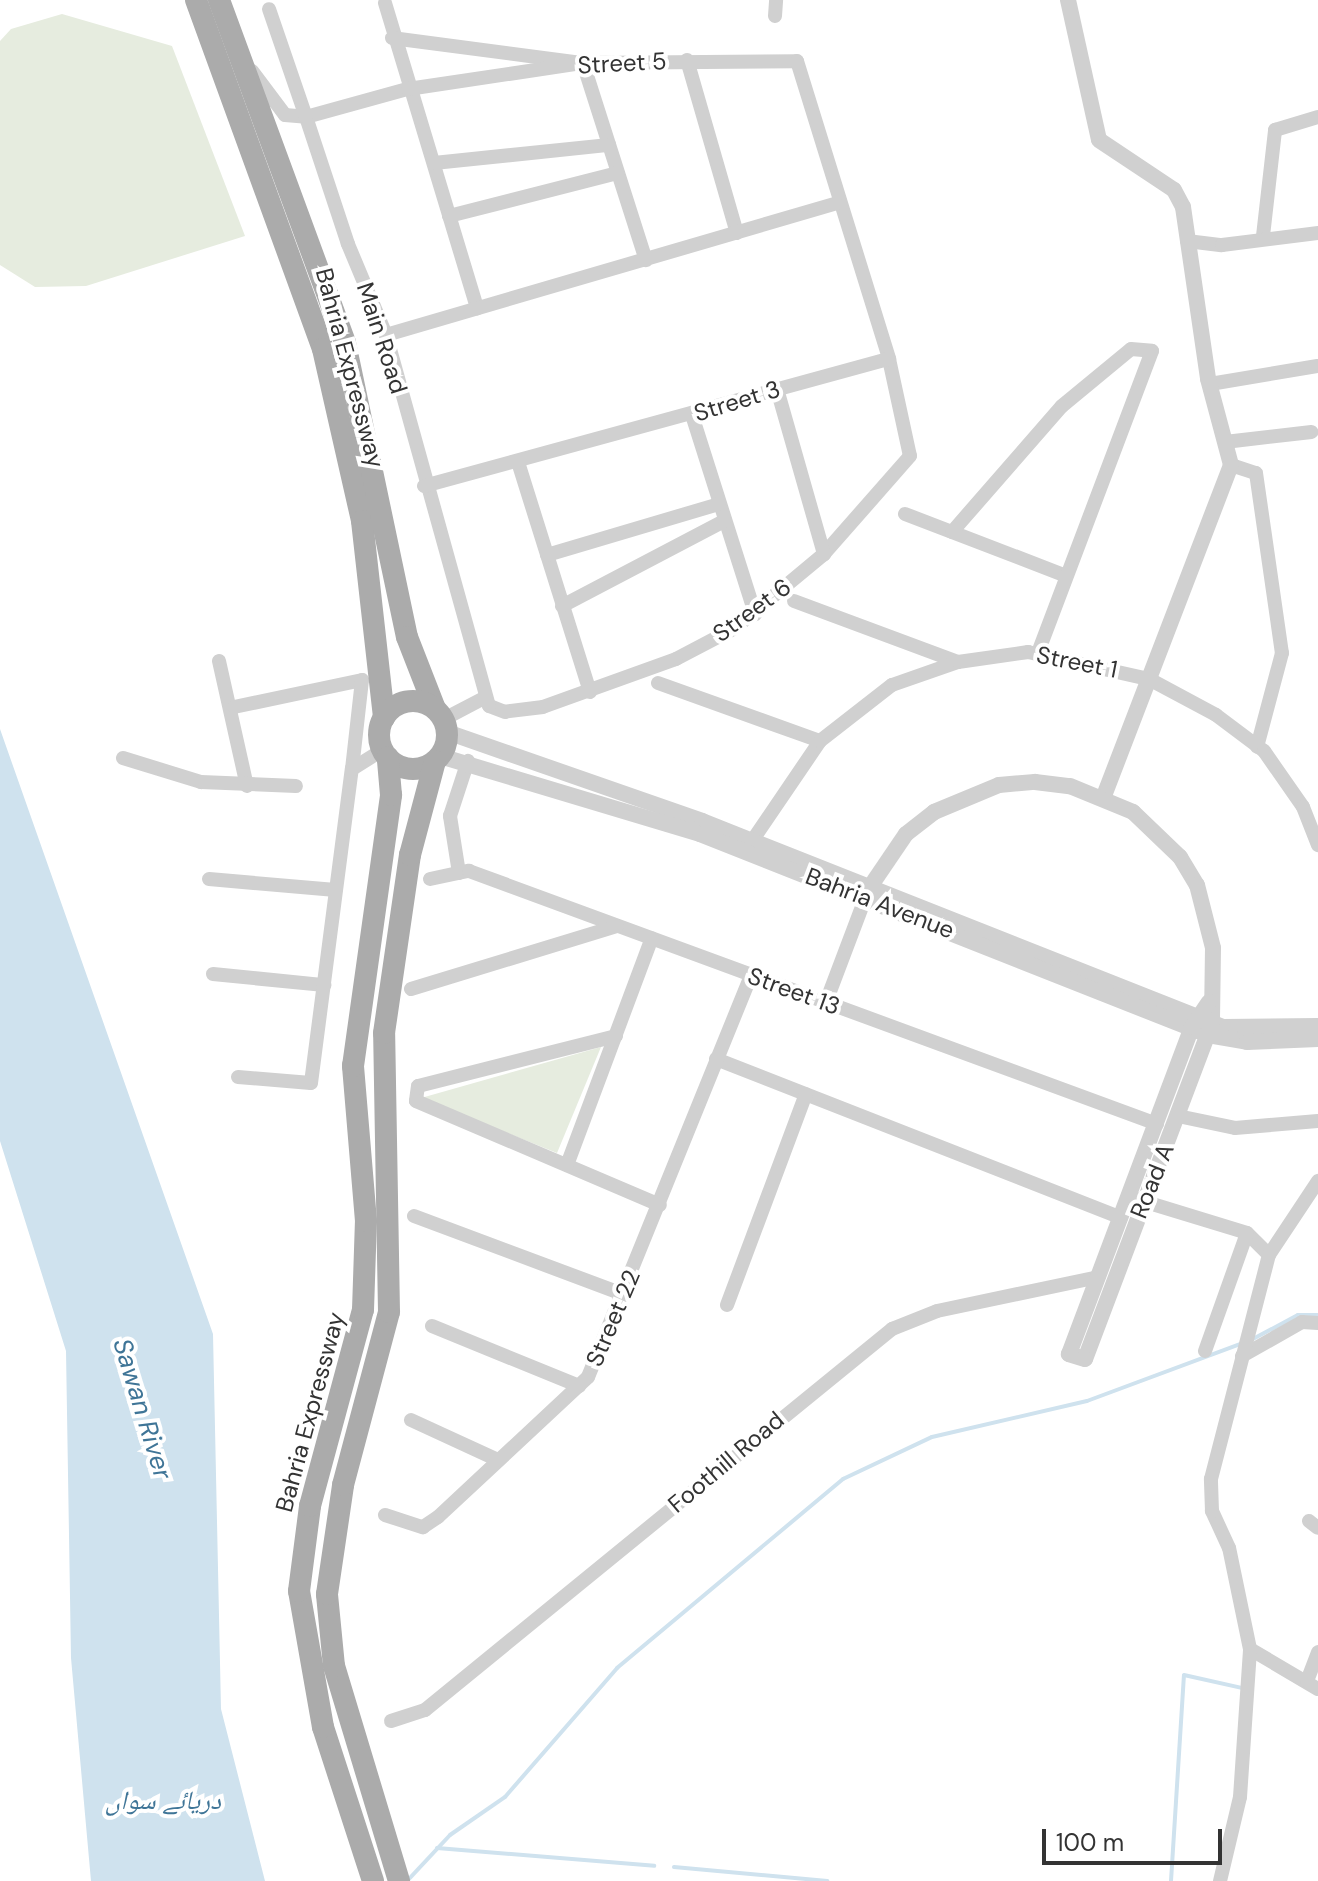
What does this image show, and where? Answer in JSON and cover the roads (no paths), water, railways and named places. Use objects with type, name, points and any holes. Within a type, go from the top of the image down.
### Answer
[{"type":"main road","name":"Bahria Expressway","points":[[196,0],[323,349],[362,521],[384,718]]},
{"type":"main road","name":"Bahria Expressway","points":[[219,0],[345,343],[407,637],[442,720]]},
{"type":"main road","points":[[399,1881],[334,1666],[327,1594],[343,1485],[389,1312],[384,1033],[410,855],[437,759],[442,720],[413,701],[384,718],[385,754],[410,769],[437,759]]},
{"type":"main road","name":"Bahria Expressway","points":[[373,1881],[323,1727],[299,1591],[310,1506],[363,1310],[366,1221],[353,1066],[391,795],[385,754]]},
{"type":"street","points":[[775,16],[776,0]]},
{"type":"street","points":[[1068,0],[1099,140],[1174,190],[1187,241],[1210,384],[1231,465],[1104,796]]},
{"type":"street","points":[[385,3],[392,38],[434,163],[477,308]]},
{"type":"street","name":"Main Road","points":[[269,9],[386,335],[424,486],[484,698]]},
{"type":"street","points":[[392,38],[583,63],[646,260]]},
{"type":"street","points":[[240,55],[278,108],[306,117]]},
{"type":"street","points":[[687,60],[737,233]]},
{"type":"street","name":"Street 5","points":[[306,117],[408,89],[583,63],[797,61],[836,203]]},
{"type":"street","points":[[1263,236],[1275,130],[1318,117]]},
{"type":"street","points":[[434,163],[609,145]]},
{"type":"street","points":[[449,216],[618,173]]},
{"type":"street","points":[[386,335],[836,203],[889,359]]},
{"type":"street","points":[[1187,241],[1222,245],[1263,236],[1318,233]]},
{"type":"street","points":[[952,532],[1062,406],[1131,349],[1155,356],[1064,575],[1038,653]]},
{"type":"street","name":"Street 3","points":[[424,486],[889,359]]},
{"type":"street","name":"Street 6","points":[[484,698],[505,712],[590,692],[676,659],[755,614],[824,554],[910,456],[889,359]]},
{"type":"street","points":[[1210,384],[1318,366]]},
{"type":"street","points":[[777,389],[824,554]]},
{"type":"street","points":[[692,415],[755,614]]},
{"type":"street","points":[[1225,442],[1311,432]]},
{"type":"street","points":[[518,462],[590,692]]},
{"type":"street","points":[[1231,465],[1256,473],[1282,653],[1257,747]]},
{"type":"street","points":[[547,555],[719,504]]},
{"type":"street","points":[[905,514],[1064,575]]},
{"type":"street","points":[[562,606],[724,521]]},
{"type":"street","points":[[794,601],[958,662]]},
{"type":"street","name":"Street 1","points":[[748,846],[820,741],[892,685],[958,662],[1038,653],[1149,679],[1257,747],[1303,807],[1318,845]]},
{"type":"street","points":[[219,661],[234,707],[247,786]]},
{"type":"street","points":[[234,707],[362,680],[311,1083],[238,1077]]},
{"type":"street","points":[[658,683],[820,741]]},
{"type":"street","points":[[442,720],[484,698]]},
{"type":"street","name":"Bahria Avenue","points":[[442,720],[748,846],[1202,1026],[1247,1042],[1318,1039]]},
{"type":"street","points":[[352,769],[385,754]]},
{"type":"street","points":[[123,758],[201,782],[296,786]]},
{"type":"street","name":"Bahria Avenue","points":[[437,759],[468,761],[748,846]]},
{"type":"street","points":[[430,879],[459,873],[450,816],[468,761]]},
{"type":"street","name":"Road A","points":[[868,892],[906,834],[965,795],[1035,782],[1104,796],[1159,832],[1197,885],[1213,948],[1209,1002],[1178,1116],[1136,1200],[1121,1218],[1098,1277],[1077,1357],[1136,1200],[1157,1124],[1202,1026]]},
{"type":"street","name":"Street 13","points":[[459,873],[652,938],[1157,1124]]},
{"type":"street","points":[[209,879],[336,890]]},
{"type":"street","points":[[826,1002],[868,892]]},
{"type":"street","points":[[411,989],[618,926]]},
{"type":"street","points":[[567,1165],[652,938]]},
{"type":"street","points":[[213,974],[324,985]]},
{"type":"street","name":"Street 22","points":[[385,1515],[423,1527],[579,1386],[623,1294],[751,975]]},
{"type":"street","name":"Bahria Avenue","points":[[1202,1026],[1247,1030],[1318,1026]]},
{"type":"street","points":[[616,1036],[418,1086],[419,1104],[660,1205]]},
{"type":"street","points":[[716,1059],[1121,1218]]},
{"type":"street","points":[[727,1305],[806,1094]]},
{"type":"street","points":[[1178,1116],[1235,1128],[1318,1121]]},
{"type":"street","points":[[1220,1881],[1240,1797],[1250,1649],[1229,1548],[1212,1511],[1211,1479],[1269,1255],[1318,1181]]},
{"type":"street","points":[[1136,1200],[1247,1233],[1269,1255]]},
{"type":"street","points":[[414,1216],[623,1294]]},
{"type":"street","points":[[1205,1351],[1247,1233]]},
{"type":"street","name":"Foothill Road","points":[[391,1721],[425,1710],[892,1329],[937,1311],[1098,1277]]},
{"type":"street","points":[[1243,1353],[1302,1322],[1318,1323]]},
{"type":"street","points":[[432,1326],[579,1386]]},
{"type":"street","points":[[411,1420],[498,1460]]},
{"type":"street","points":[[1250,1649],[1312,1685],[1318,1652]]},
{"type":"water","name":"دریائے سواں","points":[[0,729],[213,1334],[221,1709],[265,1881],[91,1881],[71,1658],[66,1351],[0,1141]]},
{"type":"waterway","points":[[1251,1340],[1298,1315],[1318,1315]]},
{"type":"waterway","points":[[407,1881],[450,1835],[505,1797],[617,1668],[843,1479],[932,1437],[1087,1401],[1243,1343]]},
{"type":"waterway","points":[[1171,1881],[1184,1675],[1242,1688]]},
{"type":"waterway","points":[[437,1848],[654,1866]]},
{"type":"waterway","points":[[674,1867],[827,1881]]},
{"type":"water label","name":"Sawan River","points":[[142,1409]]}]
